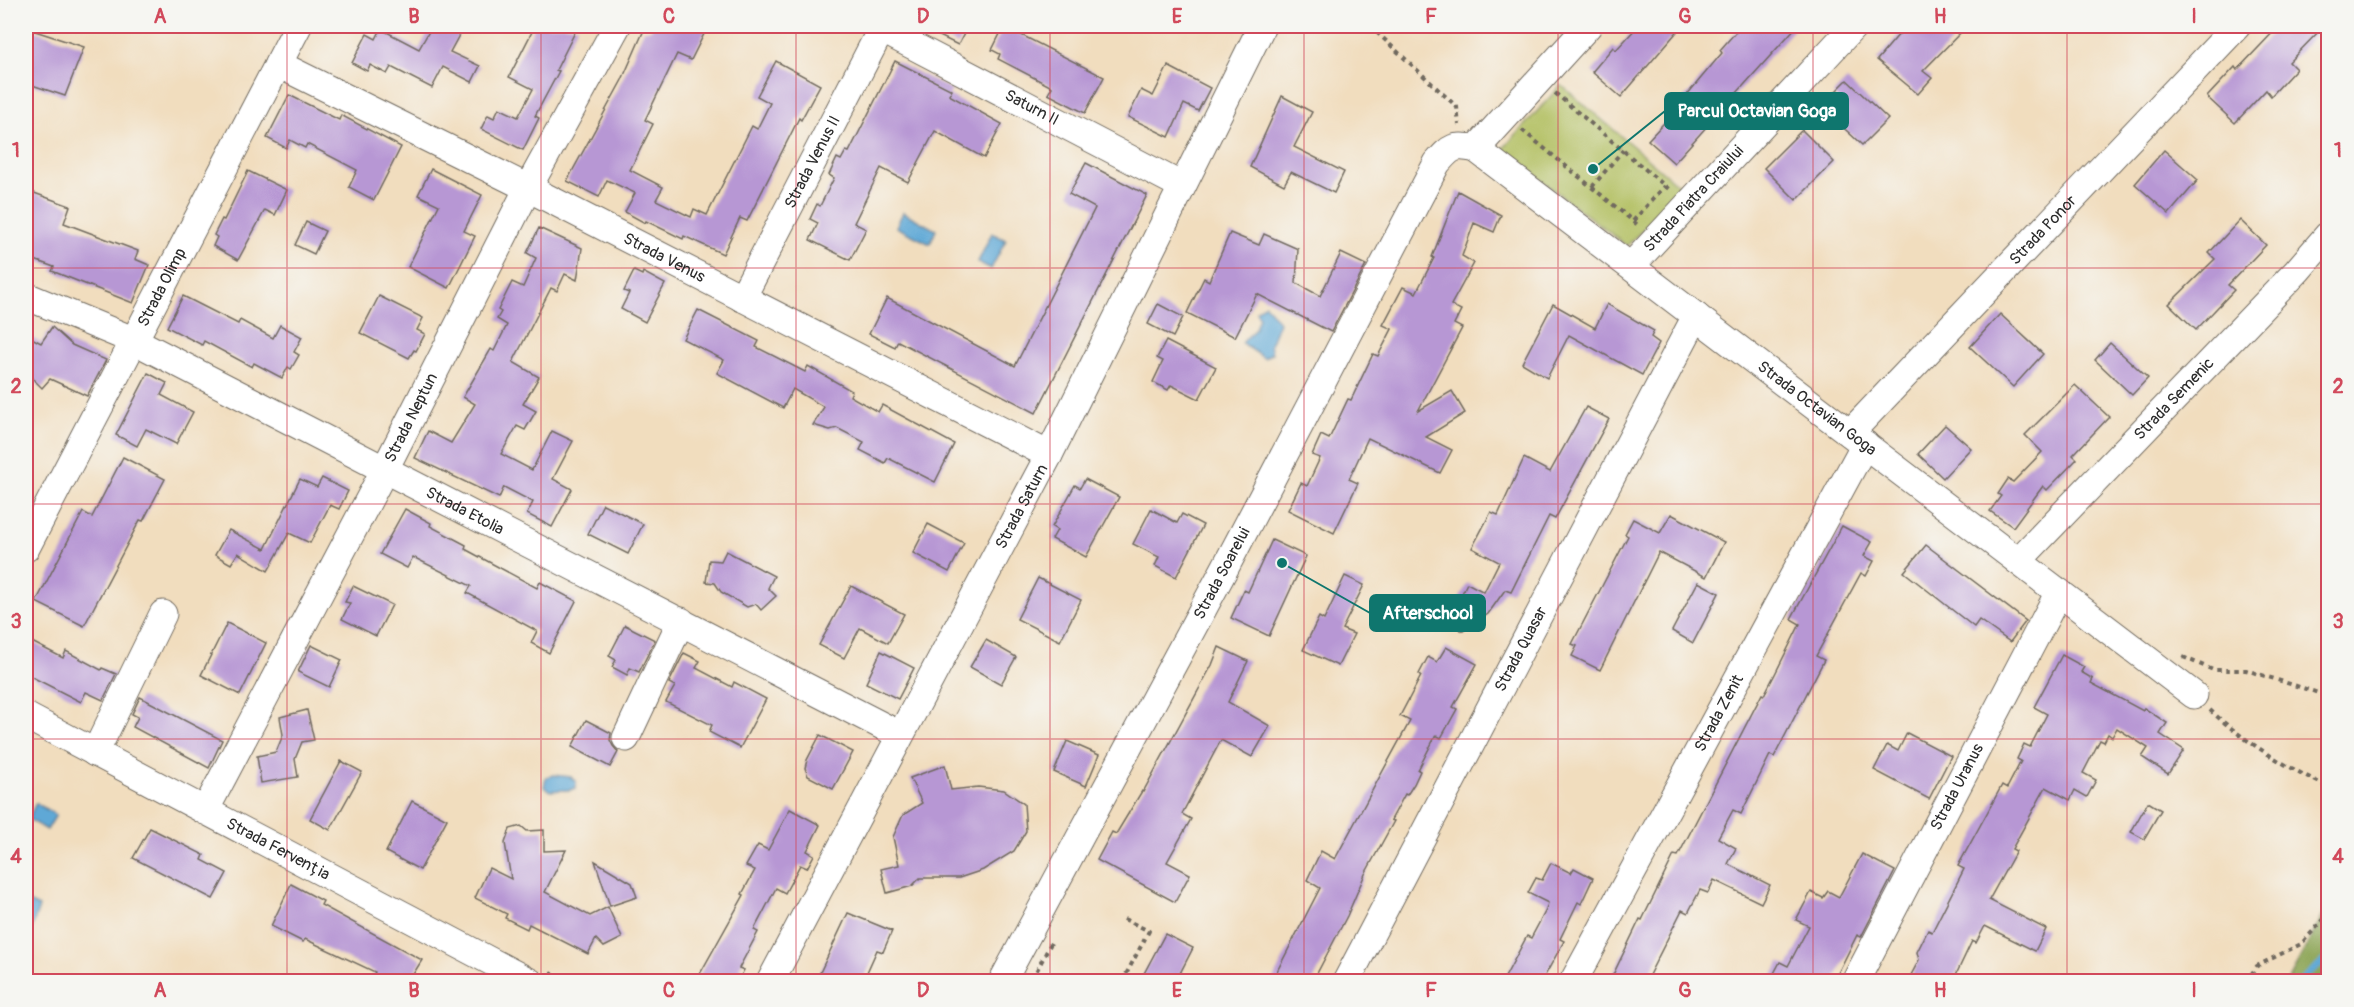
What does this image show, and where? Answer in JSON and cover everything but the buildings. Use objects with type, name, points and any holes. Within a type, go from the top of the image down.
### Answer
[{"type":"street","name":"Strada Olimp","points":[[26,548],[298,26]]},
{"type":"street","name":"Strada Neptun","points":[[205,811],[385,469],[528,188],[617,26]]},
{"type":"street","name":"Strada Saturn","points":[[770,981],[1049,455],[1262,26]]},
{"type":"street","points":[[1468,147],[1505,116],[1587,26]]},
{"type":"street","name":"Strada Piatra Craiului","points":[[1631,266],[1854,26]]},
{"type":"street","name":"Strada Ponor","points":[[1857,439],[2237,26]]},
{"type":"street","name":"Saturn II","points":[[882,27],[1182,186]]},
{"type":"street","name":"Strada Venus II","points":[[742,298],[882,27]]},
{"type":"street","name":"Strada Venus","points":[[278,64],[528,188],[1049,455]]},
{"type":"street","name":"Strada Soarelui","points":[[1002,981],[1231,557],[1437,164],[1449,150],[1468,147]]},
{"type":"street","name":"Strada Octavian Goga","points":[[1468,147],[1631,266],[2194,695]]},
{"type":"street","name":"Strada Semenic","points":[[2018,561],[2328,235]]},
{"type":"street","name":"Strada Etolia","points":[[26,296],[135,341],[900,735]]},
{"type":"street","name":"Strada Quasar","points":[[1346,981],[1696,316]]},
{"type":"street","name":"Strada Zenit","points":[[1573,981],[1857,439]]},
{"type":"street","name":"Strada Uranus","points":[[1855,981],[2059,592]]},
{"type":"street","points":[[95,753],[163,614]]},
{"type":"street","points":[[626,738],[681,621]]},
{"type":"street","name":"Strada Fervenția","points":[[26,716],[530,981]]},
{"type":"path","points":[[1370,26],[1457,107],[1468,147]]},
{"type":"path","points":[[1539,79],[1687,206]]},
{"type":"path","points":[[1505,116],[1656,239]]},
{"type":"path","points":[[1592,187],[1623,150]]},
{"type":"path","points":[[1633,221],[1665,186]]},
{"type":"path","points":[[2173,652],[2212,670],[2246,670],[2328,696]]},
{"type":"path","points":[[2194,695],[2231,730],[2307,777],[2328,787]]},
{"type":"path","points":[[2246,981],[2257,966],[2301,944],[2328,915]]},
{"type":"path","points":[[1122,981],[1149,931],[1125,919]]},
{"type":"path","points":[[1053,981],[1036,972],[1056,933]]},
{"type":"green space","points":[[1561,85],[1682,188],[1627,246],[1502,150]]},
{"type":"green space","points":[[2328,906],[2328,981],[2288,981]]},
{"type":"water","points":[[903,212],[936,230],[930,244],[896,227]]},
{"type":"water","points":[[992,233],[1006,240],[991,269],[978,262]]},
{"type":"water","points":[[1265,304],[1279,322],[1270,345],[1272,353],[1264,358],[1242,343],[1255,329],[1259,317],[1256,311]]},
{"type":"water","points":[[553,775],[571,777],[576,782],[576,788],[550,791],[544,787],[546,778]]},
{"type":"water","points":[[36,803],[56,815],[47,830],[28,819]]},
{"type":"water","points":[[28,902],[39,907],[32,928],[26,925]]},
{"type":"waterway","points":[[2298,982],[2328,958]]},
{"type":"place","name":"Parcul Octavian Goga","points":[[1593,169]]},
{"type":"place","name":"Afterschool","points":[[1282,563]]}]
